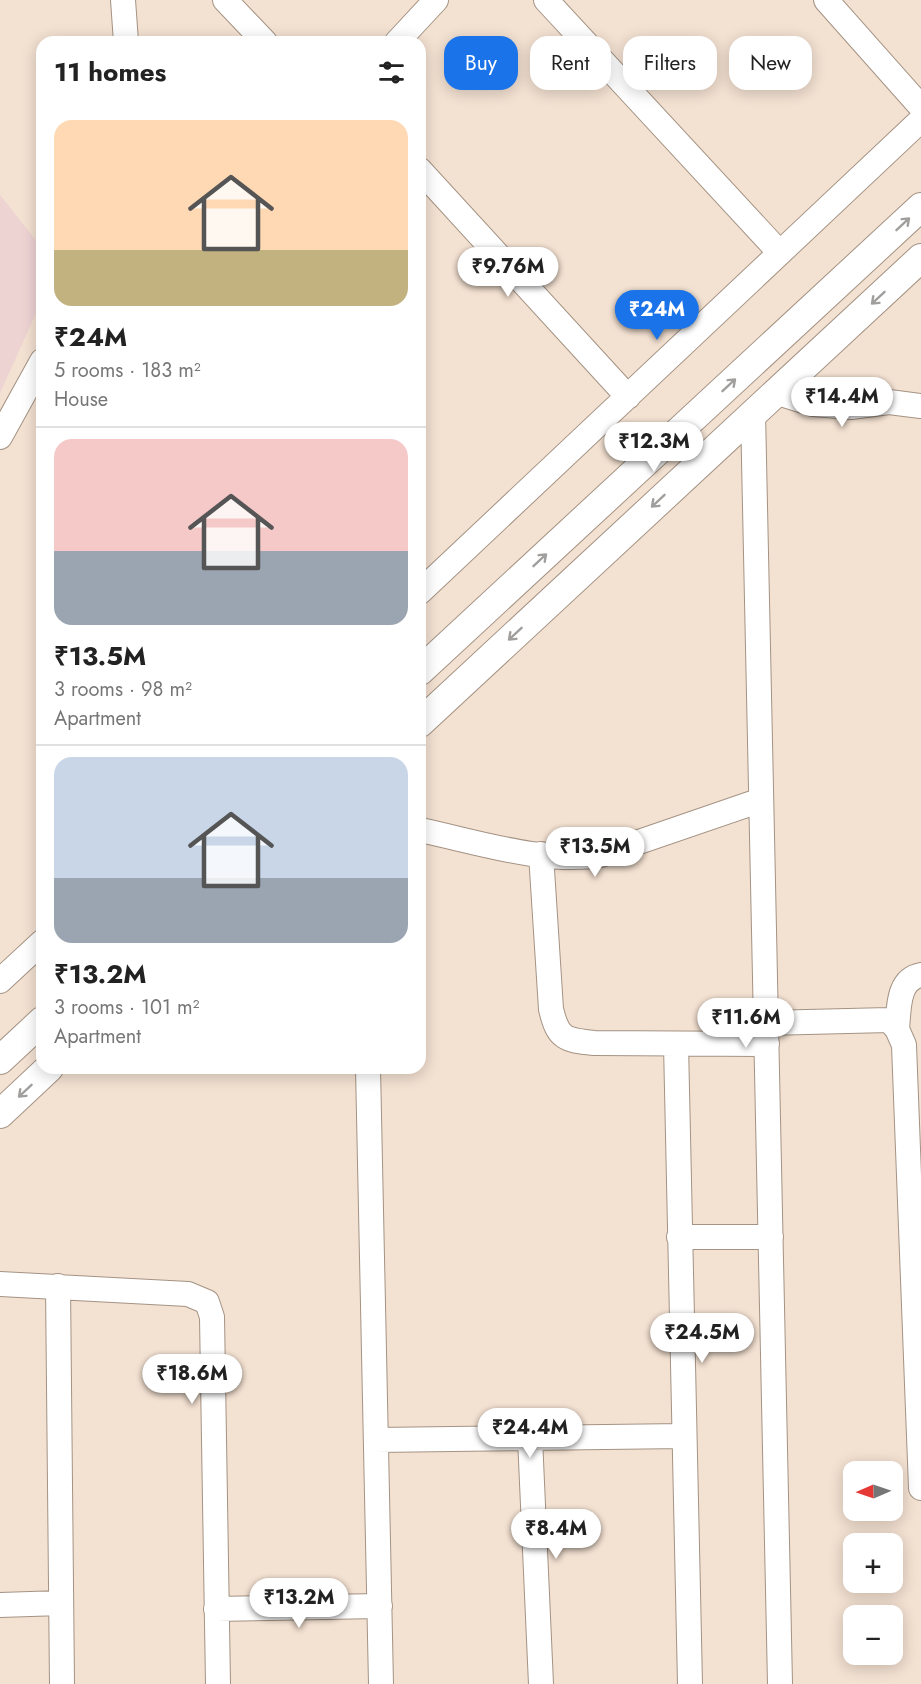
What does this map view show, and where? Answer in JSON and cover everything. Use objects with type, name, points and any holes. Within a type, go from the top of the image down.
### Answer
[{"type":"street","points":[[123,0],[126,36]]},
{"type":"street","points":[[225,0],[259,36]]},
{"type":"street","points":[[403,36],[436,0]]},
{"type":"street","points":[[546,0],[780,253]]},
{"type":"street","points":[[826,0],[921,107]]},
{"type":"street","points":[[426,586],[921,120]]},
{"type":"street","points":[[426,177],[628,397]]},
{"type":"street","points":[[426,665],[921,207]]},
{"type":"street","points":[[426,717],[921,258]]},
{"type":"street","points":[[0,437],[36,372]]},
{"type":"street","points":[[775,392],[823,405],[851,407],[889,402],[921,406]]},
{"type":"street","points":[[753,412],[780,1684]]},
{"type":"street","points":[[426,831],[565,858],[601,855],[761,800]]},
{"type":"street","points":[[541,854],[551,1009],[556,1028],[569,1041],[676,1044],[876,1019],[889,1020],[897,1029],[904,1045],[907,1065],[921,1488]]},
{"type":"street","points":[[0,981],[36,948]]},
{"type":"street","points":[[897,1029],[900,997],[906,984],[921,975]]},
{"type":"street","points":[[0,1060],[36,1027]]},
{"type":"street","points":[[676,1044],[682,1436],[690,1684]]},
{"type":"street","points":[[0,1114],[43,1074]]},
{"type":"street","points":[[368,1074],[381,1684]]},
{"type":"street","points":[[679,1238],[771,1237]]},
{"type":"street","points":[[0,1284],[188,1294],[207,1302],[212,1317],[218,1684]]},
{"type":"street","points":[[58,1286],[62,1684]]},
{"type":"street","points":[[376,1440],[682,1436]]},
{"type":"street","points":[[530,1438],[541,1684]]},
{"type":"street","points":[[0,1605],[62,1603]]},
{"type":"street","points":[[216,1609],[380,1606]]},
{"type":"shaded area","points":[[0,195],[36,240],[36,313],[0,393]]}]
